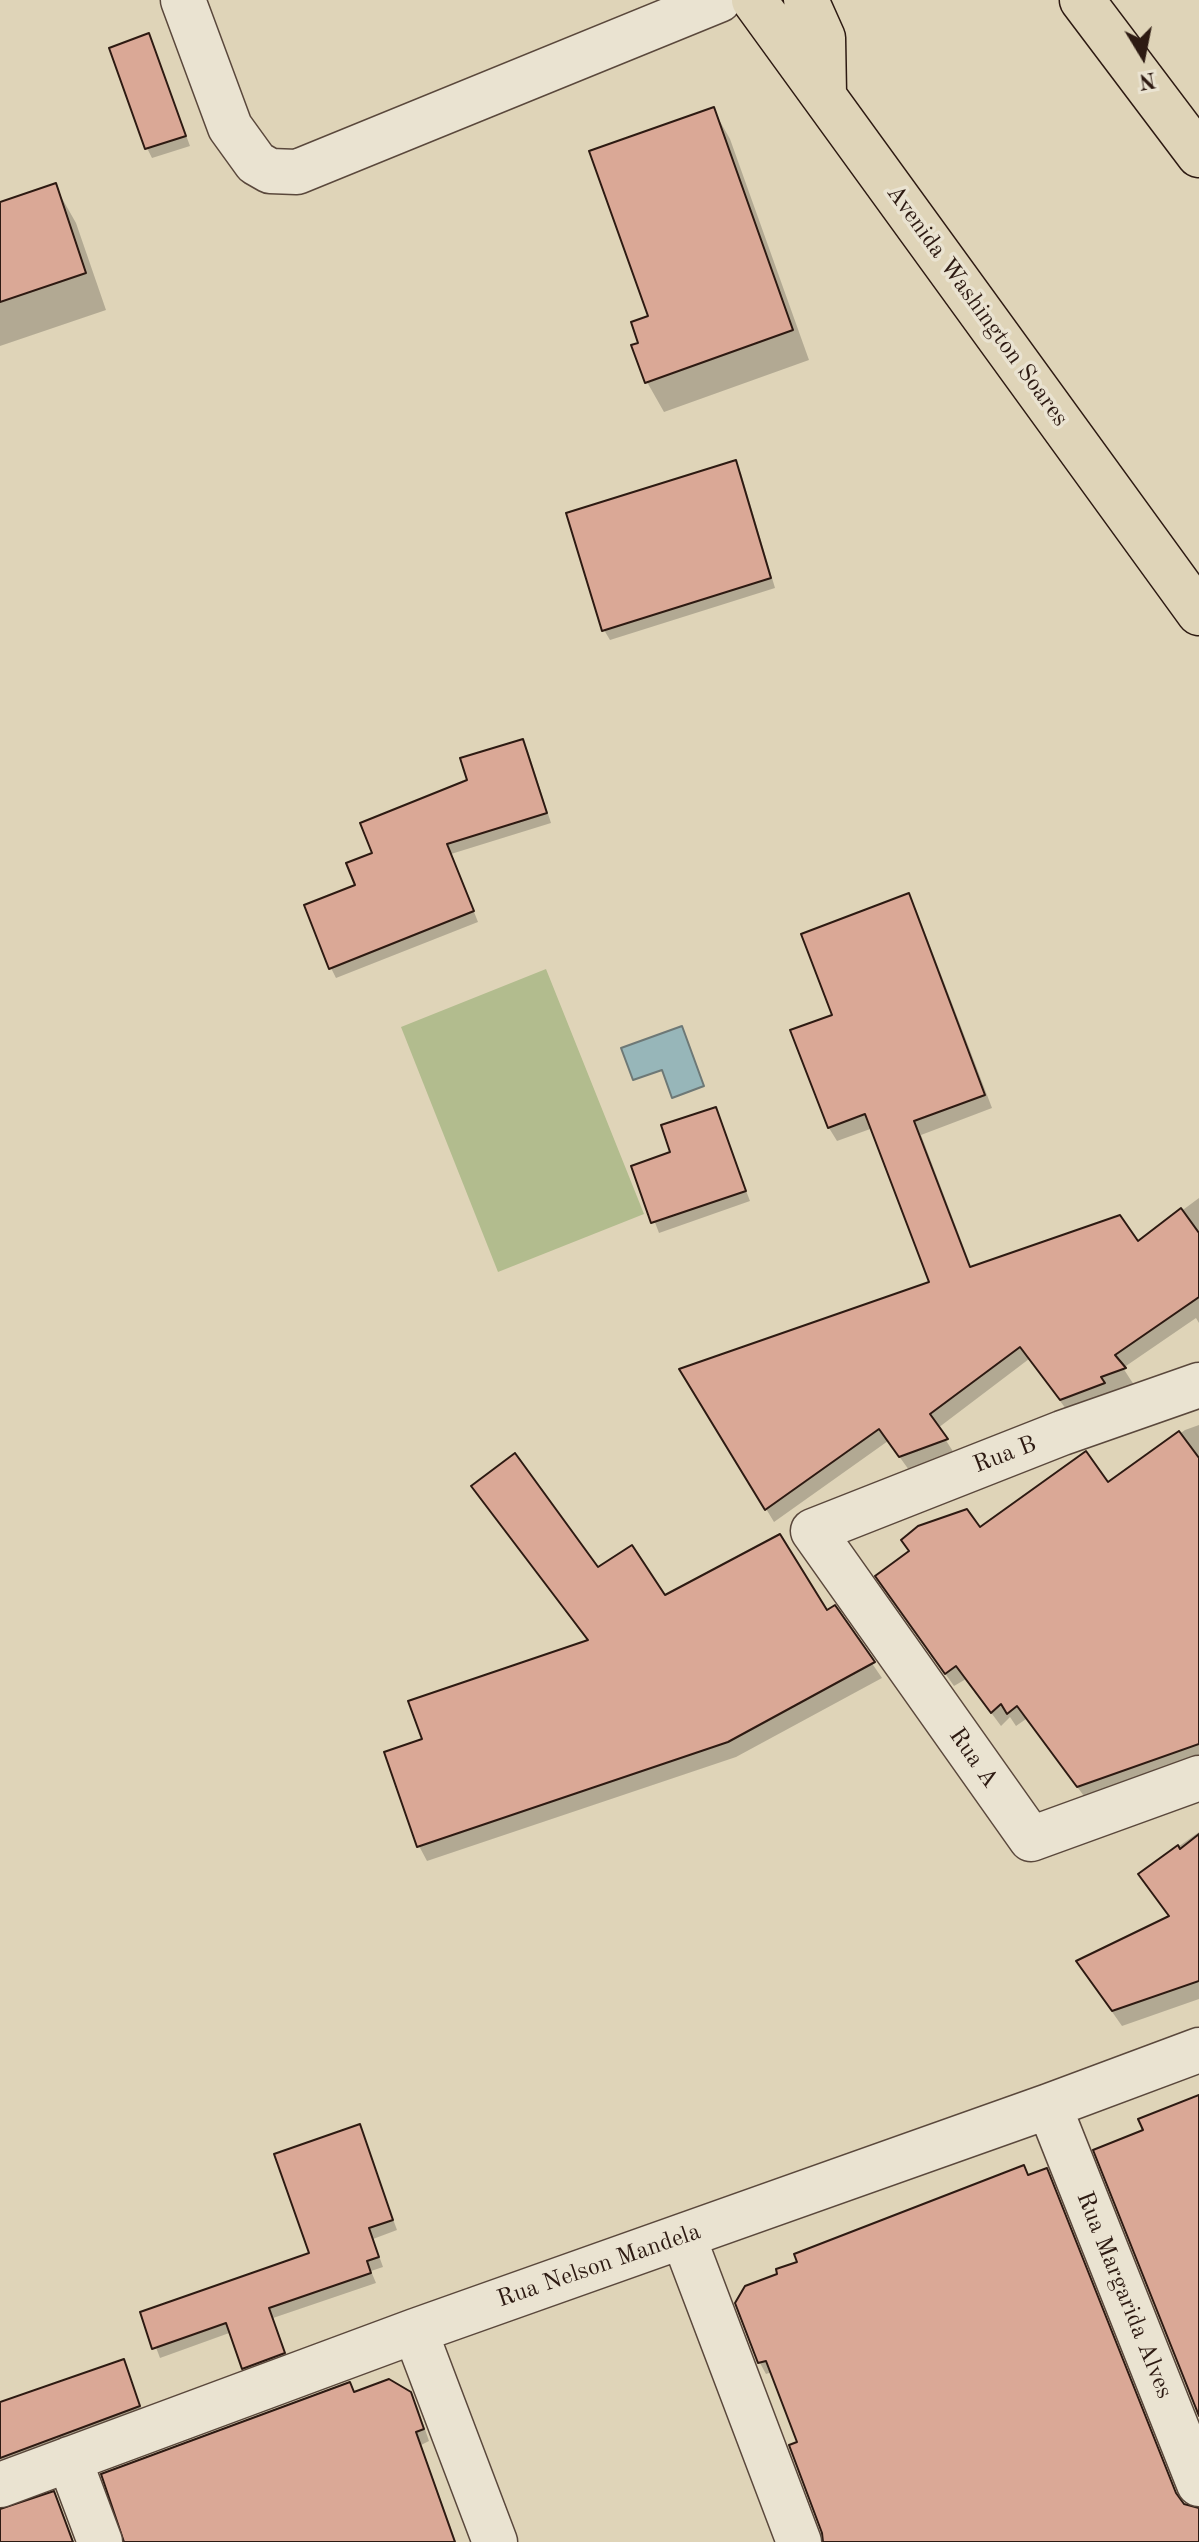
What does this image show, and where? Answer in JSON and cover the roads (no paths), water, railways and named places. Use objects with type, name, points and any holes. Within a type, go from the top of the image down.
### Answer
[{"type":"highway","name":"Avenida Washington Soares","points":[[754,0],[1199,613]]},
{"type":"highway","points":[[806,0],[823,38],[824,94]]},
{"type":"highway","points":[[1082,0],[1199,155]]},
{"type":"street","points":[[183,0],[230,127],[256,163],[270,171],[297,172],[719,0]]},
{"type":"street","name":"Rua B","points":[[813,1531],[1048,1438],[1199,1385]]},
{"type":"street","name":"Rua A","points":[[813,1531],[1031,1839],[1199,1778]]},
{"type":"street","name":"Rua Nelson Mandela","points":[[0,2485],[415,2331],[1199,2050]]},
{"type":"street","name":"Rua Margarida Alves","points":[[1049,2106],[1199,2484]]},
{"type":"street","points":[[683,2236],[799,2542]]},
{"type":"street","points":[[415,2331],[495,2542]]},
{"type":"street","points":[[69,2459],[100,2542]]},
{"type":"water","points":[[682,1026],[704,1086],[672,1098],[662,1070],[633,1080],[621,1048]]}]
